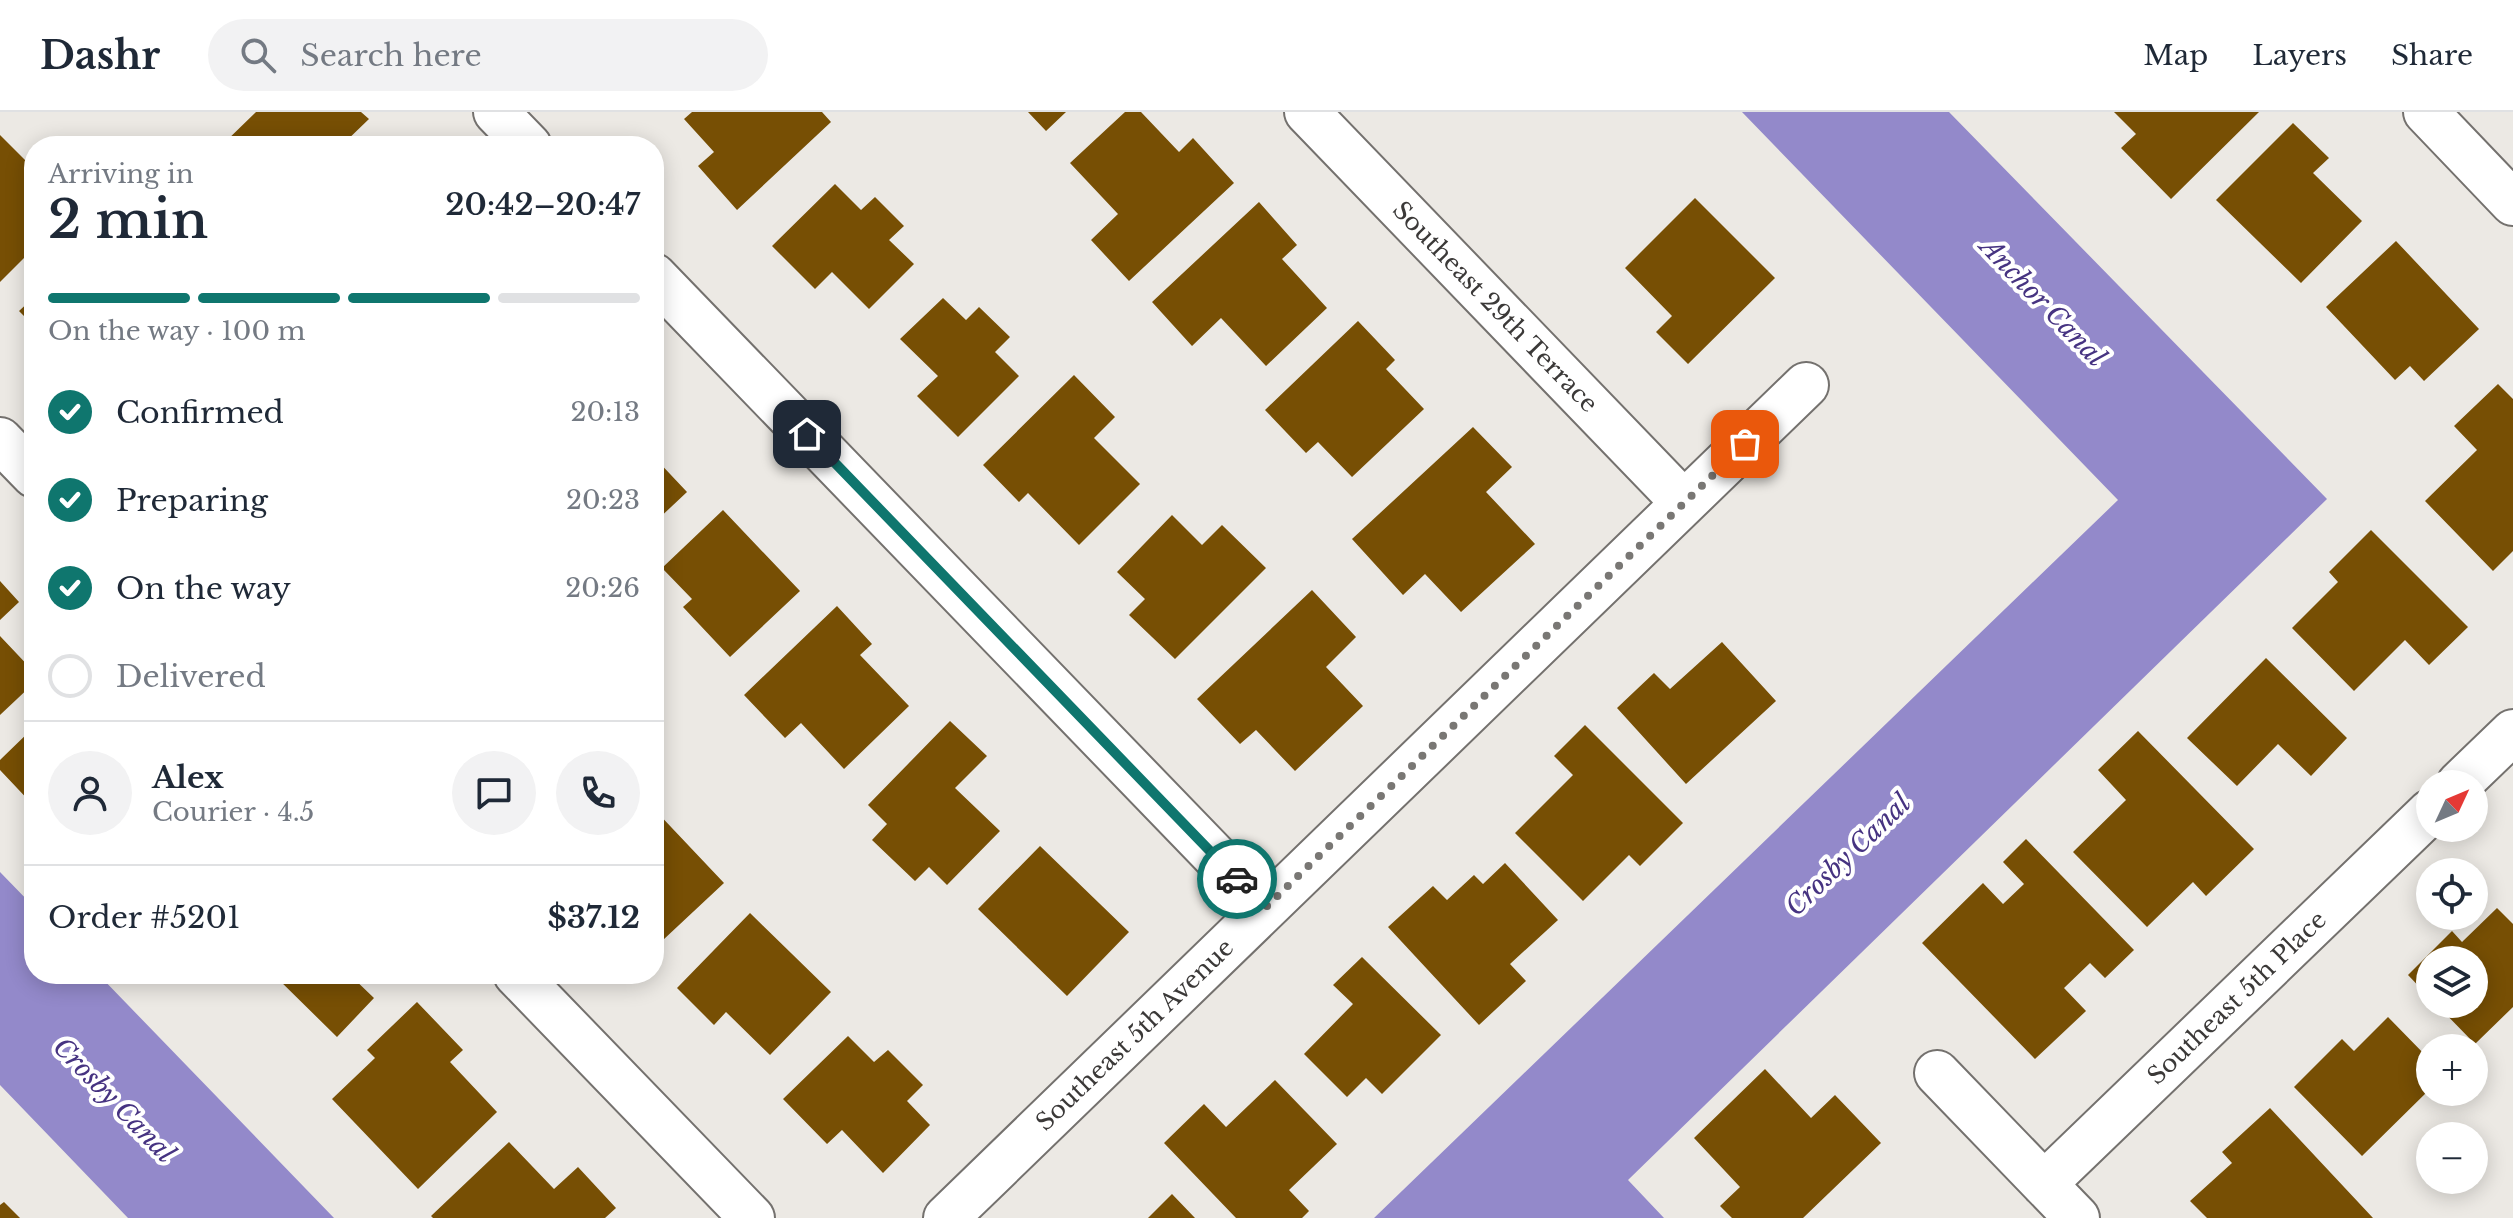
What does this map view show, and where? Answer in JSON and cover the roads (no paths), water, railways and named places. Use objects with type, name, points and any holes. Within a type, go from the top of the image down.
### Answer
[{"type":"street","points":[[496,112],[519,136]]},
{"type":"street","name":"Southeast 29th Terrace","points":[[1307,112],[1684,503]]},
{"type":"street","points":[[2443,118],[2513,203]]},
{"type":"street","points":[[664,286],[1265,908]]},
{"type":"street","name":"Southeast 5th Avenue","points":[[946,1218],[1806,385]]},
{"type":"street","points":[[0,440],[24,465]]},
{"type":"street","points":[[2474,770],[2513,732]]},
{"type":"street","name":"Southeast 5th Place","points":[[2044,1184],[2416,825]]},
{"type":"street","points":[[526,984],[752,1218]]},
{"type":"street","points":[[1937,1073],[2077,1218]]},
{"type":"water","points":[[1742,112],[1949,112],[2327,499],[1628,1180],[1664,1218],[1374,1218],[2118,500]]},
{"type":"water","name":"Crosby Canal","points":[[0,872],[24,897],[24,984],[108,984],[334,1218],[128,1218],[0,1085]]},
{"type":"water label","name":"Anchor Canal","points":[[2043,302]]}]
